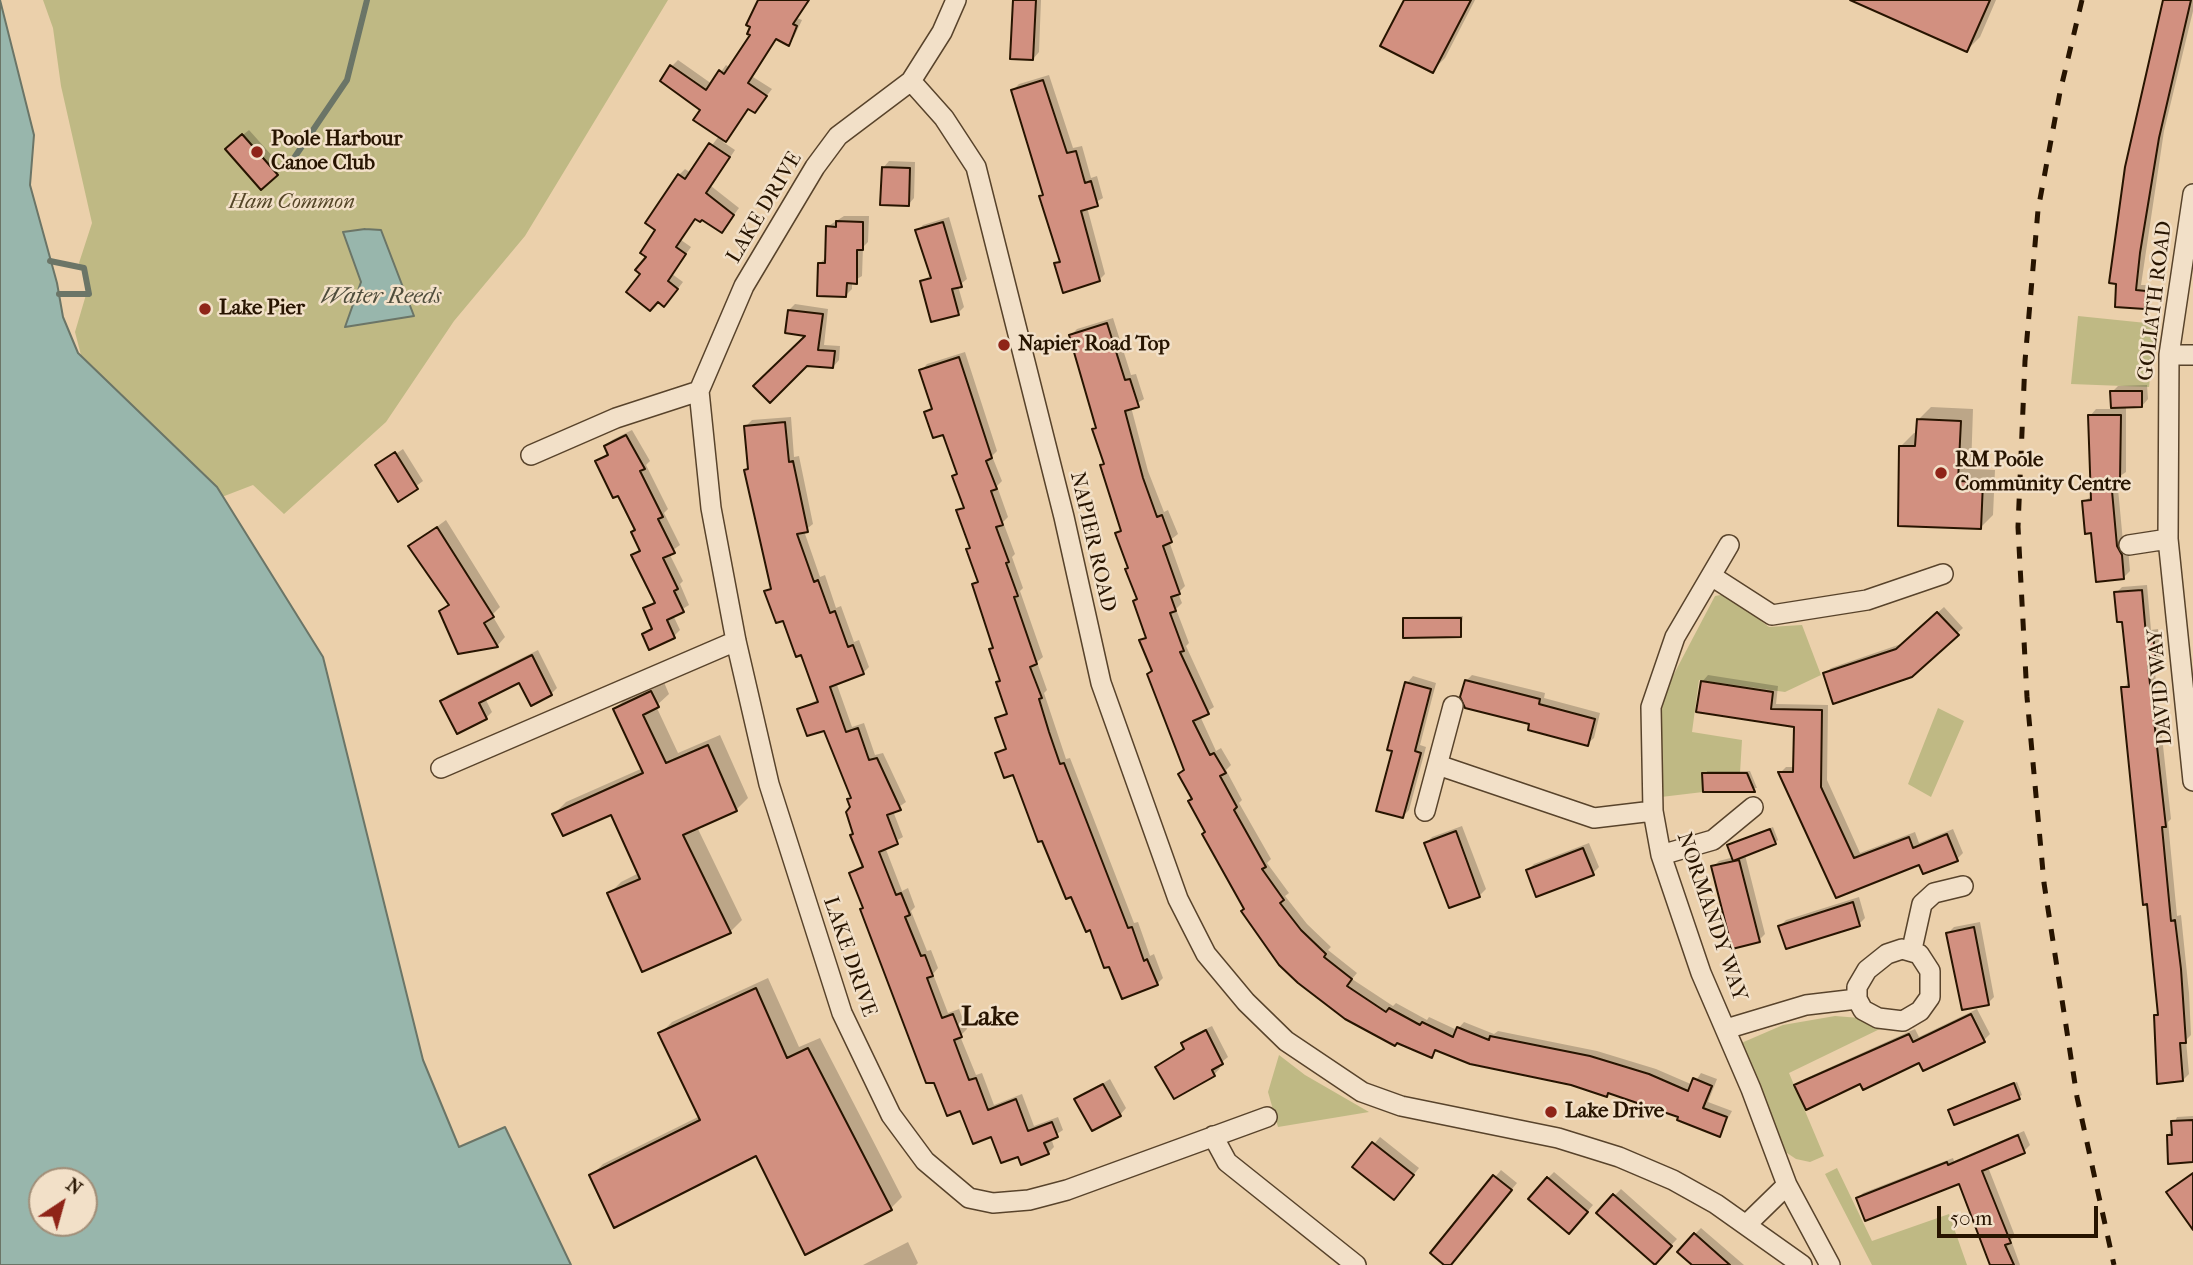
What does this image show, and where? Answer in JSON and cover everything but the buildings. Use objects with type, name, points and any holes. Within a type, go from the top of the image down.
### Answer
[{"type":"street","points":[[911,81],[957,0]]},
{"type":"street","name":"LAKE DRIVE","points":[[911,81],[838,136],[815,167],[744,286],[699,390],[711,508],[736,640],[769,784],[842,1013],[891,1115],[925,1161],[969,1198],[993,1203],[1029,1200],[1067,1190],[1267,1117]]},
{"type":"street","name":"NAPIER ROAD","points":[[911,81],[944,118],[976,167],[1064,517],[1101,683],[1178,899],[1206,954],[1246,1002],[1286,1041],[1322,1067],[1380,1100],[1558,1138],[1619,1157],[1673,1180],[1747,1224]]},
{"type":"street","name":"GOLIATH ROAD","points":[[2176,590],[2168,539],[2169,355],[2193,194]]},
{"type":"street","points":[[2169,355],[2193,355]]},
{"type":"street","points":[[531,455],[616,418],[699,390]]},
{"type":"street","points":[[2129,545],[2168,539]]},
{"type":"street","name":"NORMANDY WAY","points":[[1729,545],[1713,577],[1675,638],[1651,707],[1653,811],[1661,855],[1701,973],[1726,1029],[1787,1185],[1830,1265]]},
{"type":"street","points":[[1713,577],[1772,615],[1867,600],[1942,574]]},
{"type":"street","name":"DAVID WAY","points":[[2176,590],[2187,670],[2193,781]]},
{"type":"street","points":[[441,768],[736,640]]},
{"type":"street","points":[[1425,811],[1453,706]]},
{"type":"street","points":[[1438,765],[1594,818],[1653,811]]},
{"type":"street","points":[[1661,855],[1713,840],[1753,807]]},
{"type":"street","points":[[1912,950],[1922,904],[1934,893],[1963,886]]},
{"type":"street","points":[[1902,948],[1912,950],[1926,962],[1932,980],[1930,997],[1912,1018],[1903,1021],[1878,1018],[1863,1010],[1857,999],[1857,987],[1872,964],[1887,954],[1902,948]]},
{"type":"street","points":[[1726,1029],[1806,1005],[1857,999]]},
{"type":"street","points":[[1213,1136],[1227,1162],[1356,1265]]},
{"type":"street","points":[[1787,1185],[1747,1224],[1802,1265]]},
{"type":"green space","name":"Ham Common","points":[[43,0],[668,0],[525,236],[454,321],[386,422],[284,514],[253,485],[201,505],[83,363],[75,332],[88,288],[79,263],[92,223],[61,86],[53,28]]},
{"type":"green space","points":[[2078,316],[2156,324],[2149,387],[2071,384]]},
{"type":"green space","points":[[1726,594],[1769,627],[1802,625],[1821,675],[1785,692],[1699,680],[1692,732],[1742,740],[1740,773],[1703,773],[1703,792],[1661,797],[1658,732],[1665,691],[1715,596]]},
{"type":"green space","points":[[1938,708],[1964,721],[1931,797],[1908,784]]},
{"type":"green space","points":[[1835,1016],[1860,1018],[1886,1026],[1789,1073],[1824,1156],[1810,1162],[1796,1159],[1784,1151],[1739,1044],[1783,1025]]},
{"type":"green space","points":[[1279,1055],[1305,1075],[1369,1112],[1278,1127],[1268,1092]]},
{"type":"green space","points":[[1837,1168],[1872,1241],[1949,1214],[1967,1265],[1872,1265],[1825,1174]]},
{"type":"water","points":[[0,0],[34,135],[30,185],[57,283],[63,317],[78,353],[217,487],[323,657],[423,1060],[459,1147],[505,1127],[571,1265],[0,1265]]},
{"type":"water","name":"Water Reeds","points":[[381,230],[414,316],[345,327],[361,282],[343,232]]},
{"type":"waterway","points":[[294,158],[347,80],[367,0]]},
{"type":"waterway","points":[[50,261],[84,268],[89,294],[59,294]]},
{"type":"railway","points":[[2082,0],[2060,92],[2038,210],[2025,361],[2018,527],[2027,697],[2044,883],[2077,1097],[2114,1265]]},
{"type":"place","name":"Poole Harbour Canoe Club","points":[[257,152]]},
{"type":"place","name":"Lake Pier","points":[[205,309]]},
{"type":"place","name":"Napier Road Top","points":[[1004,345]]},
{"type":"place","name":"RM Poole Community Centre","points":[[1941,473]]},
{"type":"place","name":"Lake Drive","points":[[1551,1112]]},
{"type":"district","name":"Lake","points":[[990,1018]]}]
